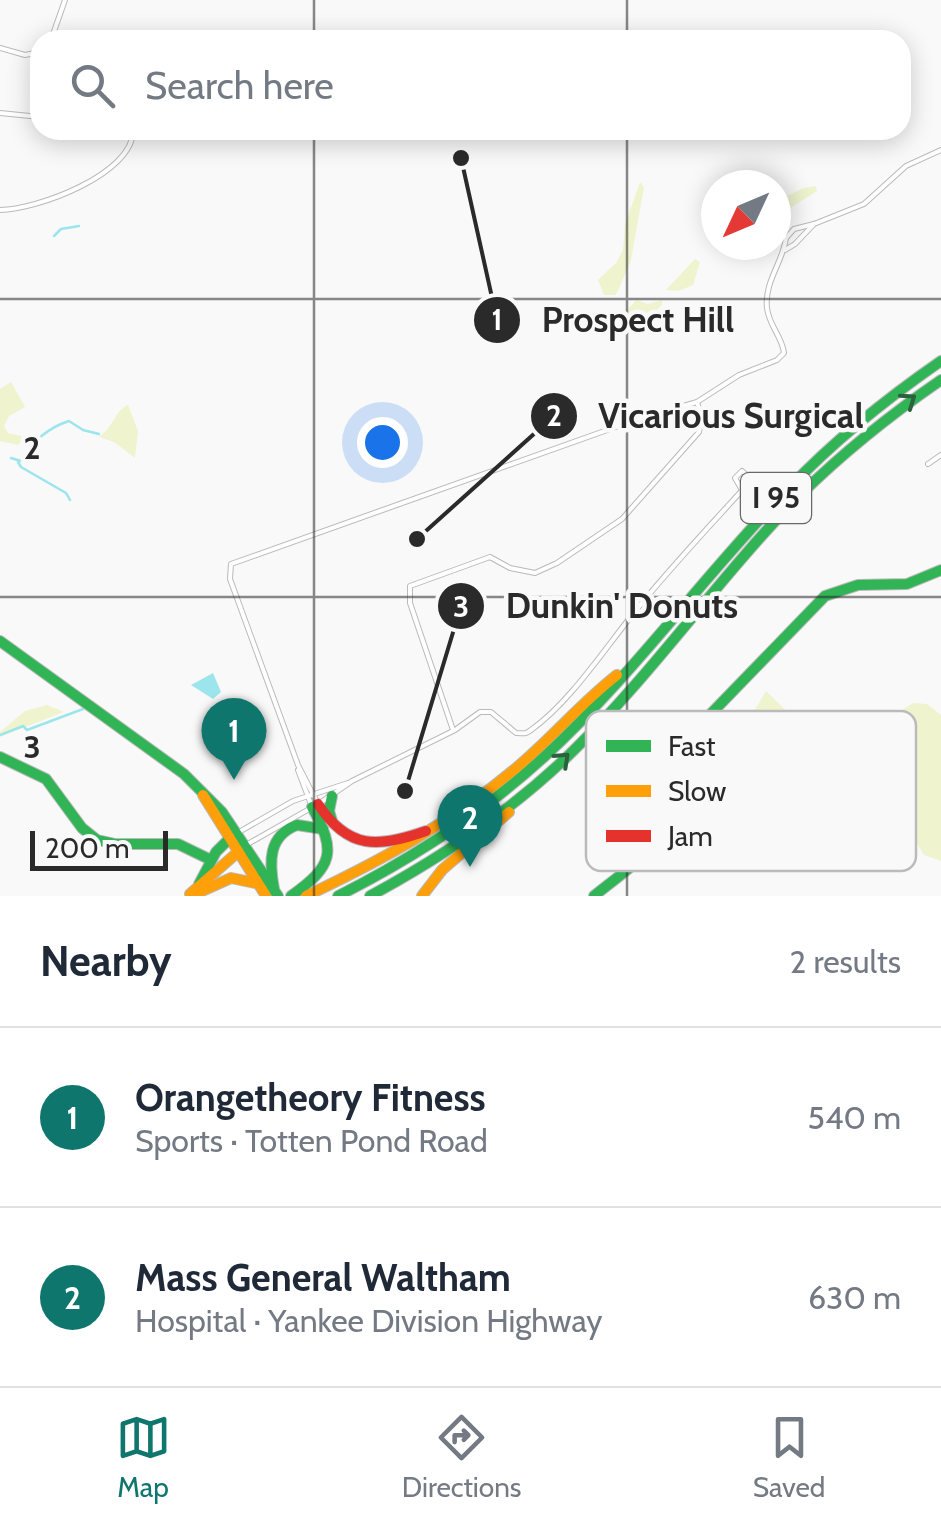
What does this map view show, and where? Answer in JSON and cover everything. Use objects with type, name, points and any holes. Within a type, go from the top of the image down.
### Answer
[{"type":"main road","name":"I 95","points":[[589,711],[805,467],[876,405],[941,361]]},
{"type":"main road","name":"I 95","points":[[610,711],[820,473],[883,419],[941,380]]},
{"type":"main road","points":[[713,711],[828,595],[848,587],[904,584],[941,570]]},
{"type":"main road","points":[[0,641],[167,759],[201,791],[272,894]]},
{"type":"main road","points":[[306,896],[404,849],[450,818],[520,765],[605,684],[635,661]]},
{"type":"main road","name":"I 95","points":[[338,896],[410,857],[494,800],[586,715]]},
{"type":"main road","name":"I 95","points":[[370,896],[445,853],[524,795],[586,735]]},
{"type":"main road","points":[[0,757],[46,779],[81,826],[97,840],[115,844],[176,844],[211,860]]},
{"type":"main road","points":[[422,896],[442,870],[504,818],[524,795]]},
{"type":"main road","points":[[332,796],[328,810],[331,819],[363,842]]},
{"type":"main road","points":[[312,800],[334,830],[363,842],[404,838],[450,818]]},
{"type":"main road","points":[[291,896],[330,861],[332,847],[312,800]]},
{"type":"main road","points":[[272,894],[271,856],[279,836],[299,823],[325,830]]},
{"type":"main road","points":[[192,893],[211,860],[234,835]]},
{"type":"main road","points":[[192,893],[242,848]]},
{"type":"main road","points":[[594,896],[624,871]]},
{"type":"main road","points":[[192,893],[236,876],[252,880],[272,894]]},
{"type":"street","points":[[54,30],[65,0]]},
{"type":"street","points":[[0,48],[30,54]]},
{"type":"street","points":[[0,113],[30,116]]},
{"type":"street","points":[[0,210],[51,199],[98,176],[126,152],[131,140]]},
{"type":"street","points":[[791,233],[864,204],[906,166],[941,150]]},
{"type":"street","points":[[791,246],[814,224]]},
{"type":"street","points":[[312,800],[230,579],[230,566],[237,560],[697,402],[739,375],[777,360],[784,353],[770,326],[766,303],[779,260]]},
{"type":"street","points":[[454,731],[410,602],[410,586],[490,558],[510,568],[534,573],[597,537],[632,510],[699,432],[702,418],[697,402]]},
{"type":"street","points":[[928,464],[941,455]]},
{"type":"street","points":[[234,835],[352,782],[486,711],[516,733],[524,734],[534,728],[580,680],[636,609],[742,490]]},
{"type":"street","points":[[242,848],[312,800],[332,796],[352,782]]},
{"type":"green space","points":[[640,182],[644,187],[631,260],[615,295],[604,295],[598,280],[623,250],[625,224]]},
{"type":"green space","points":[[816,186],[817,191],[791,207],[791,194]]},
{"type":"green space","points":[[695,259],[700,262],[693,285],[679,291],[666,290]]},
{"type":"green space","points":[[636,300],[648,304],[662,300],[662,305],[646,320],[639,321],[630,334],[613,336],[618,321]]},
{"type":"green space","points":[[11,382],[25,407],[9,416],[4,426],[8,433],[25,437],[18,445],[0,441],[0,389]]},
{"type":"green space","points":[[128,405],[138,431],[135,458],[114,442],[99,437]]},
{"type":"green space","points":[[766,691],[787,711],[753,711]]},
{"type":"green space","points":[[913,703],[927,704],[941,715],[941,861],[924,855],[916,842],[916,711],[900,711]]},
{"type":"green space","points":[[47,705],[64,712],[0,737],[0,732],[25,711]]},
{"type":"water","points":[[213,673],[221,692],[213,699],[191,685]]},
{"type":"waterway","points":[[54,236],[61,229],[79,226]]},
{"type":"waterway","points":[[11,458],[21,461],[41,437],[69,421],[99,434]]},
{"type":"waterway","points":[[18,462],[66,493],[70,500]]},
{"type":"waterway","points":[[0,735],[23,726],[27,730],[83,709]]},
{"type":"traffic: fast","points":[[591,711],[807,469],[862,420],[941,361]]},
{"type":"traffic: fast","points":[[611,711],[800,495],[868,434],[941,380]]},
{"type":"traffic: fast","points":[[714,711],[825,596],[858,585],[907,584],[941,570]]},
{"type":"traffic: fast","points":[[0,641],[184,774],[222,812],[278,896]]},
{"type":"traffic: fast","points":[[338,896],[393,866],[497,797],[586,716]]},
{"type":"traffic: fast","points":[[370,896],[477,831],[550,773],[586,738]]},
{"type":"traffic: fast","points":[[0,757],[46,779],[82,828],[97,840],[115,844],[178,844],[211,860]]},
{"type":"traffic: fast","points":[[332,796],[332,821]]},
{"type":"traffic: fast","points":[[291,896],[316,876],[327,857],[325,836],[312,807]]},
{"type":"traffic: fast","points":[[274,889],[271,860],[280,836],[297,825],[323,829]]},
{"type":"traffic: fast","points":[[199,884],[216,852],[232,836]]},
{"type":"traffic: fast","points":[[594,896],[625,871]]},
{"type":"traffic: slow","points":[[306,896],[388,854],[466,806],[528,757],[617,675]]},
{"type":"traffic: slow","points":[[203,795],[266,896]]},
{"type":"traffic: slow","points":[[422,896],[442,870],[509,812]]},
{"type":"traffic: slow","points":[[190,894],[238,852]]},
{"type":"traffic: slow","points":[[191,896],[231,878],[255,883]]},
{"type":"traffic: jam","points":[[318,804],[341,830],[365,841],[393,840],[426,831]]},
{"type":"place","name":"Prospect Hill","points":[[461,158]]},
{"type":"place","name":"Vicarious Surgical","points":[[417,539]]},
{"type":"place","name":"Orangetheory Fitness","points":[[234,780]]},
{"type":"place","name":"Dunkin' Donuts","points":[[405,791]]},
{"type":"place","name":"Mass General Waltham","points":[[470,867]]}]
